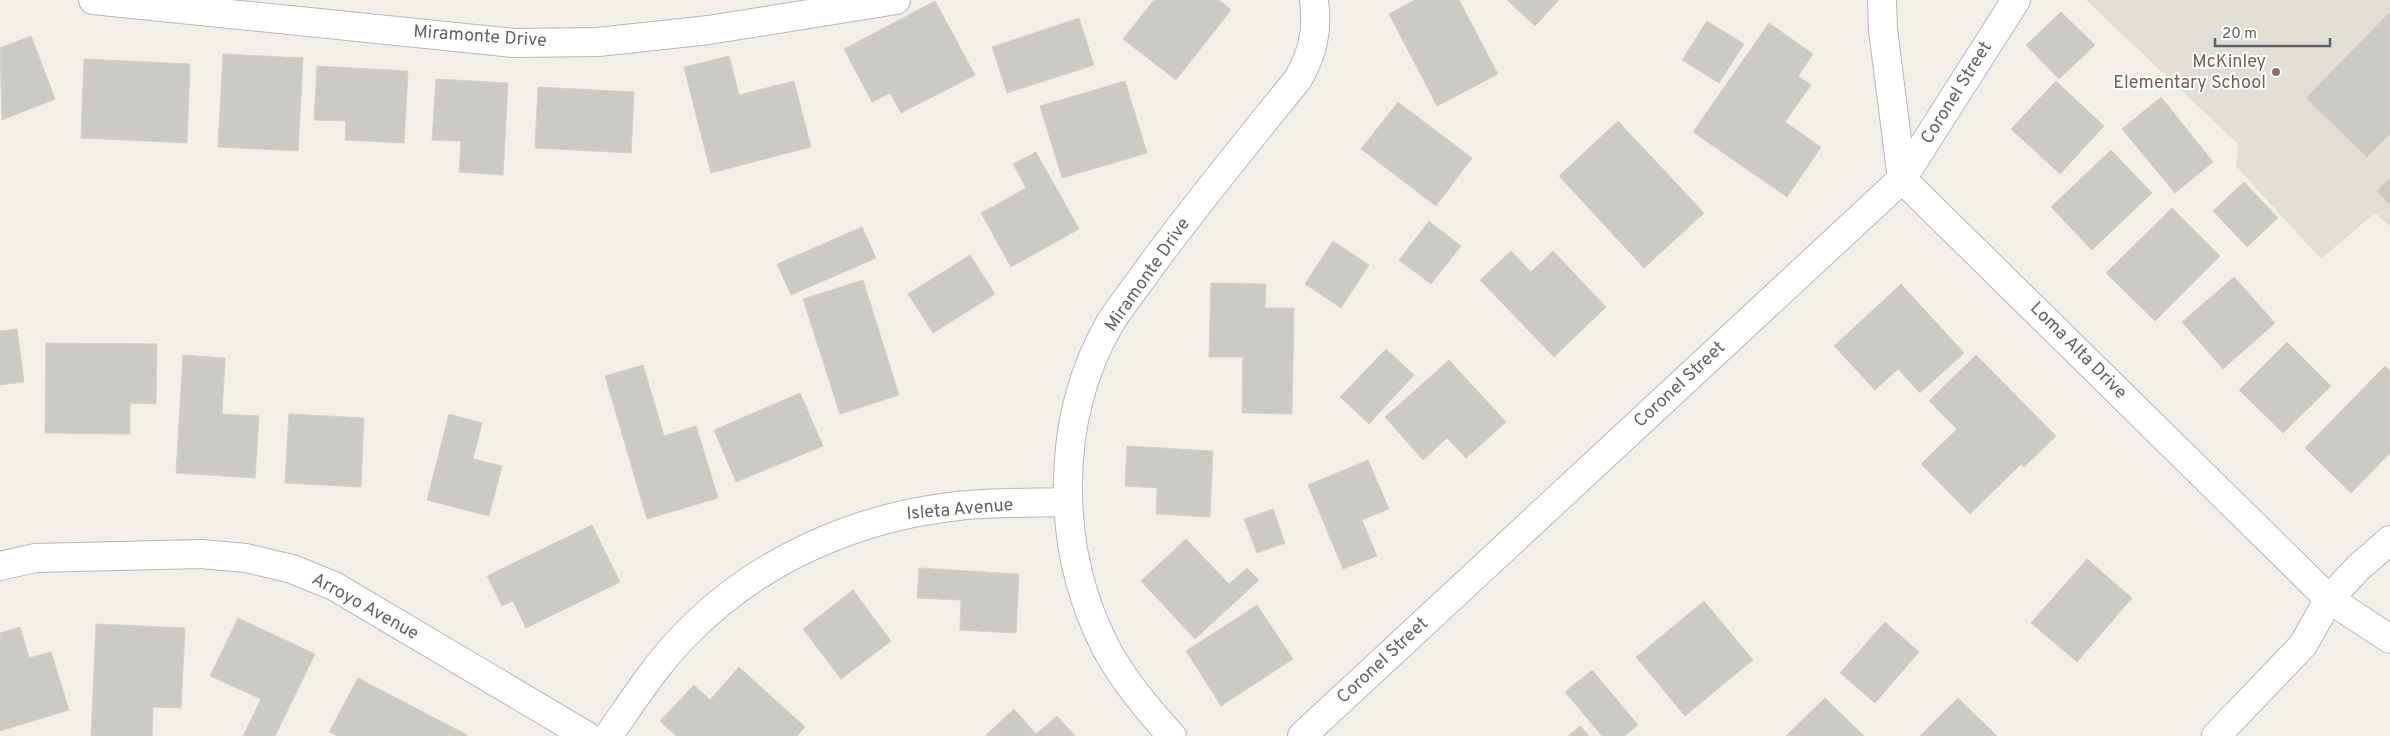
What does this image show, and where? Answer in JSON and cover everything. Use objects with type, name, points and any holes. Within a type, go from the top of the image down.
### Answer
[{"type":"street","name":"Miramonte Drive","points":[[93,0],[514,43],[598,42],[709,30],[896,0]]},
{"type":"street","name":"Miramonte Drive","points":[[1172,736],[1146,708],[1106,649],[1088,605],[1074,560],[1068,502],[1069,455],[1077,408],[1092,363],[1111,323],[1172,237],[1298,79],[1309,60],[1314,40],[1316,18],[1314,0]]},
{"type":"street","points":[[1882,0],[1882,30],[1902,179]]},
{"type":"street","name":"Coronel Street","points":[[1302,736],[1902,179],[2016,0]]},
{"type":"street","name":"Loma Alta Drive","points":[[1902,179],[2329,599],[2390,639]]},
{"type":"street","name":"Isleta Avenue","points":[[608,736],[657,667],[686,634],[717,604],[772,565],[832,536],[894,516],[959,506],[1068,502]]},
{"type":"street","points":[[2216,736],[2304,645],[2329,599],[2358,568],[2390,540]]},
{"type":"street","name":"Arroyo Avenue","points":[[0,566],[35,558],[201,554],[246,558],[292,569],[334,586],[587,736]]},
{"type":"shaded area","name":"McKinley Elementary School","points":[[2086,0],[2390,0],[2390,226],[2375,213],[2321,259],[2236,166],[2238,144]]},
{"type":"building","points":[[1154,0],[1219,0],[1231,10],[1176,80],[1123,39]]},
{"type":"building","points":[[1415,0],[1459,0],[1498,74],[1437,106],[1389,14]]},
{"type":"building","points":[[1507,0],[1559,0],[1535,26]]},
{"type":"building","points":[[935,1],[975,75],[901,113],[890,93],[872,102],[844,49]]},
{"type":"building","points":[[2061,12],[2095,45],[2059,79],[2026,45]]},
{"type":"building","points":[[2390,12],[2390,134],[2367,157],[2306,98]]},
{"type":"building","points":[[1079,18],[1094,65],[1007,93],[992,47]]},
{"type":"building","points":[[1707,21],[1744,44],[1719,83],[1682,60]]},
{"type":"building","points":[[1769,23],[1813,54],[1798,76],[1811,85],[1785,122],[1821,147],[1787,197],[1693,132]]},
{"type":"building","points":[[31,36],[55,99],[2,120],[0,48]]},
{"type":"building","points":[[223,54],[303,58],[298,151],[218,147]]},
{"type":"building","points":[[729,56],[739,95],[794,81],[811,147],[711,173],[684,67]]},
{"type":"building","points":[[84,59],[190,64],[187,143],[81,138]]},
{"type":"building","points":[[317,66],[408,71],[404,143],[345,140],[346,121],[314,120]]},
{"type":"building","points":[[436,79],[508,83],[503,175],[459,172],[461,141],[432,140]]},
{"type":"building","points":[[1125,81],[1147,153],[1062,178],[1040,106]]},
{"type":"building","points":[[2056,81],[2104,126],[2060,174],[2011,129]]},
{"type":"building","points":[[538,87],[634,92],[631,153],[535,148]]},
{"type":"building","points":[[2161,97],[2213,162],[2175,193],[2122,129]]},
{"type":"building","points":[[1398,102],[1472,158],[1436,206],[1361,149]]},
{"type":"building","points":[[1618,121],[1704,213],[1644,268],[1559,176]]},
{"type":"building","points":[[2111,150],[2152,193],[2092,250],[2051,207]]},
{"type":"building","points":[[1036,152],[1079,229],[1011,267],[981,213],[1026,188],[1013,164]]},
{"type":"building","points":[[2390,178],[2390,205],[2377,191]]},
{"type":"building","points":[[2244,182],[2278,218],[2247,247],[2213,211]]},
{"type":"building","points":[[2172,208],[2220,256],[2155,321],[2106,273]]},
{"type":"building","points":[[1429,221],[1461,246],[1431,284],[1399,260]]},
{"type":"building","points":[[862,227],[876,258],[791,295],[777,264]]},
{"type":"building","points":[[1333,241],[1369,265],[1341,308],[1305,284]]},
{"type":"building","points":[[1511,251],[1531,272],[1553,251],[1606,307],[1554,357],[1480,280]]},
{"type":"building","points":[[970,255],[995,294],[933,333],[908,294]]},
{"type":"building","points":[[2234,277],[2275,323],[2223,369],[2182,322]]},
{"type":"building","points":[[863,280],[899,395],[840,414],[803,299]]},
{"type":"building","points":[[1211,283],[1266,284],[1265,308],[1294,308],[1292,414],[1242,413],[1243,357],[1209,357]]},
{"type":"building","points":[[1901,284],[1964,353],[1920,393],[1898,369],[1875,390],[1834,346]]},
{"type":"building","points":[[17,329],[24,382],[0,385],[0,331]]},
{"type":"building","points":[[2287,342],[2331,386],[2283,433],[2239,390]]},
{"type":"building","points":[[46,343],[157,344],[156,404],[130,403],[130,434],[45,433]]},
{"type":"building","points":[[1386,349],[1414,375],[1369,424],[1340,397]]},
{"type":"building","points":[[183,355],[225,358],[222,414],[259,416],[255,478],[176,473]]},
{"type":"building","points":[[1976,355],[2056,436],[2024,467],[2021,464],[1970,514],[1921,464],[1957,429],[1929,401]]},
{"type":"building","points":[[1449,360],[1506,422],[1466,458],[1447,438],[1423,460],[1385,417]]},
{"type":"building","points":[[643,365],[664,436],[696,426],[718,498],[647,519],[605,376]]},
{"type":"building","points":[[2385,366],[2390,371],[2390,453],[2351,493],[2305,448]]},
{"type":"building","points":[[800,393],[823,446],[736,482],[714,430]]},
{"type":"building","points":[[289,414],[364,418],[361,487],[285,483]]},
{"type":"building","points":[[449,414],[482,423],[473,459],[502,466],[489,516],[427,500]]},
{"type":"building","points":[[1127,446],[1213,451],[1210,517],[1156,514],[1157,488],[1125,486]]},
{"type":"building","points":[[1368,460],[1389,509],[1362,520],[1377,556],[1343,569],[1308,485]]},
{"type":"building","points":[[1273,509],[1285,543],[1257,553],[1244,519]]},
{"type":"building","points":[[592,525],[620,582],[526,628],[513,601],[502,606],[487,576]]},
{"type":"building","points":[[1186,539],[1229,584],[1247,568],[1259,580],[1195,639],[1141,581]]},
{"type":"building","points":[[2087,559],[2132,598],[2077,662],[2031,623]]},
{"type":"building","points":[[919,568],[1019,574],[1016,633],[960,630],[961,600],[917,598]]},
{"type":"building","points":[[853,590],[891,641],[841,679],[803,629]]},
{"type":"building","points":[[1704,601],[1753,660],[1685,716],[1636,657]]},
{"type":"building","points":[[1257,605],[1293,659],[1221,706],[1186,651]]},
{"type":"building","points":[[238,618],[315,654],[275,736],[243,736],[261,699],[210,676]]},
{"type":"building","points":[[1885,622],[1919,652],[1875,703],[1840,673]]},
{"type":"building","points":[[96,624],[185,628],[181,708],[153,707],[152,736],[91,736]]},
{"type":"building","points":[[20,627],[29,658],[51,652],[69,710],[0,731],[0,633]]},
{"type":"building","points":[[739,667],[805,727],[797,736],[676,736],[660,721],[694,685],[710,700]]},
{"type":"building","points":[[1592,670],[1638,725],[1625,736],[1602,736],[1565,692]]},
{"type":"building","points":[[358,678],[467,736],[338,736],[329,732]]},
{"type":"building","points":[[1825,698],[1864,736],[1786,736]]},
{"type":"building","points":[[1958,698],[1997,736],[1920,736]]},
{"type":"building","points":[[1014,709],[1036,734],[1057,716],[1075,736],[986,735]]},
{"type":"building","points":[[1580,726],[1589,736],[1568,736]]},
{"type":"place","name":"McKinley Elementary School","points":[[2276,72]]}]
